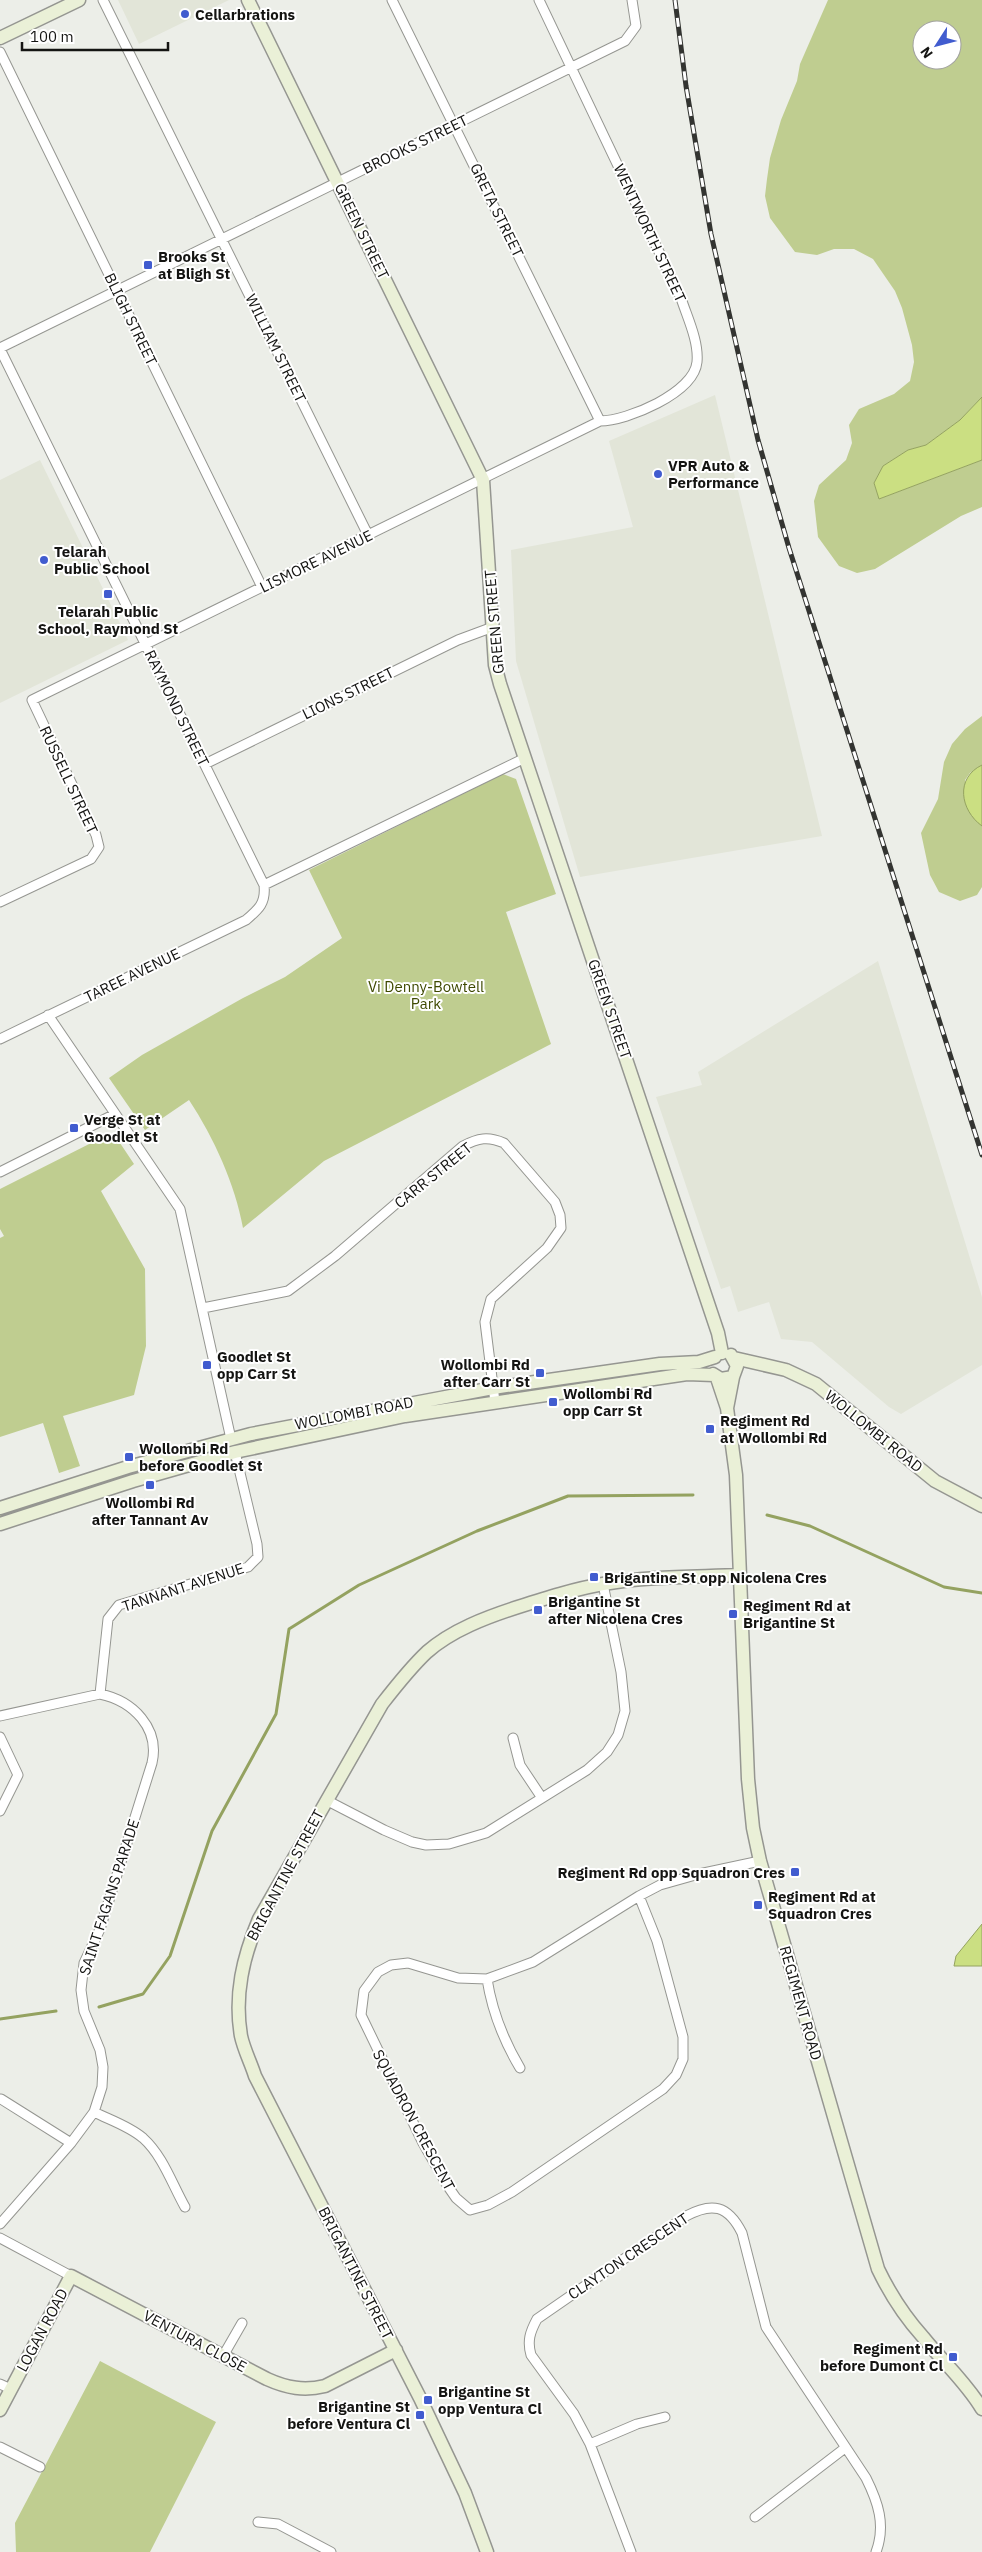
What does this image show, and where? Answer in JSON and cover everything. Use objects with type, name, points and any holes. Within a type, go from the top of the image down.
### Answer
[{"type":"street","points":[[0,38],[79,0]]},
{"type":"street","name":"WILLIAM STREET","points":[[103,0],[368,535]]},
{"type":"street","name":"GREEN STREET","points":[[248,0],[483,480],[498,674],[718,1333],[724,1356]]},
{"type":"street","name":"GRETA STREET","points":[[392,0],[455,124],[600,421]]},
{"type":"street","name":"WENTWORTH STREET","points":[[538,0],[572,67],[681,298],[693,334],[697,362],[689,381],[674,393],[646,409],[615,421],[600,421]]},
{"type":"street","name":"BROOKS STREET","points":[[0,349],[625,40],[636,26],[632,0]]},
{"type":"street","name":"BLIGH STREET","points":[[0,52],[262,587]]},
{"type":"street","name":"RAYMOND STREET","points":[[0,349],[264,885]]},
{"type":"street","name":"LISMORE AVENUE","points":[[32,700],[600,421]]},
{"type":"street","name":"LIONS STREET","points":[[205,764],[458,640],[493,627]]},
{"type":"street","name":"RUSSELL STREET","points":[[0,902],[91,859],[99,847],[96,835],[32,700]]},
{"type":"street","points":[[264,885],[525,758]]},
{"type":"street","name":"TAREE AVENUE","points":[[0,1039],[246,920],[262,907],[265,897],[264,885]]},
{"type":"street","points":[[48,1016],[180,1209],[235,1452]]},
{"type":"street","points":[[0,1172],[115,1114]]},
{"type":"street","name":"CARR STREET","points":[[202,1308],[288,1291],[335,1256],[463,1146],[483,1138],[494,1139],[504,1144],[555,1202],[560,1215],[560,1228],[546,1248],[491,1299],[485,1322],[495,1402]]},
{"type":"street","points":[[734,1375],[737,1366],[724,1356],[711,1367],[716,1376],[726,1380],[734,1375],[762,1365]]},
{"type":"street","name":"WOLLOMBI ROAD","points":[[0,1508],[128,1467],[231,1439],[402,1403],[660,1364],[699,1362],[724,1356],[786,1370],[816,1384],[935,1481],[982,1506]]},
{"type":"street","name":"WOLLOMBI ROAD","points":[[0,1524],[133,1481],[235,1452],[405,1416],[687,1374],[716,1376]]},
{"type":"street","name":"REGIMENT ROAD","points":[[727,1408],[734,1375]]},
{"type":"street","name":"REGIMENT ROAD","points":[[716,1376],[727,1408],[736,1475],[748,1779],[753,1828],[760,1861],[878,2270],[885,2284],[922,2337],[974,2395],[982,2409]]},
{"type":"street","name":"TANNANT AVENUE","points":[[100,1694],[108,1619],[113,1610],[119,1605],[248,1567],[258,1557],[259,1551],[235,1452]]},
{"type":"street","name":"BRIGANTINE STREET","points":[[485,2551],[453,2467],[396,2350],[255,2076],[241,2038],[238,2006],[246,1949],[259,1919],[382,1704],[401,1678],[428,1651],[463,1628],[500,1613],[553,1596],[603,1584],[740,1575]]},
{"type":"street","points":[[326,1800],[384,1830],[426,1845],[450,1844],[486,1833],[587,1770],[607,1752],[618,1735],[626,1712],[621,1672],[603,1584]]},
{"type":"street","points":[[0,1716],[100,1694]]},
{"type":"street","name":"SAINT FAGANS PARADE","points":[[0,2224],[71,2143],[94,2112],[102,2087],[103,2067],[100,2050],[81,2001],[82,1972],[86,1955],[100,1930],[152,1763],[154,1747],[149,1730],[138,1714],[122,1701],[100,1694]]},
{"type":"street","points":[[0,1737],[18,1775],[0,1812]]},
{"type":"street","points":[[513,1738],[520,1765],[542,1798]]},
{"type":"street","name":"SQUADRON CRESCENT","points":[[638,1896],[657,1941],[683,2037],[683,2059],[676,2075],[663,2089],[512,2192],[488,2205],[470,2210],[456,2198],[423,2144],[361,2015],[364,1990],[378,1972],[392,1965],[408,1963],[458,1978],[487,1979],[533,1962],[638,1896],[660,1885],[699,1874],[760,1861]]},
{"type":"street","points":[[487,1979],[490,1998],[499,2025],[520,2068]]},
{"type":"street","points":[[1,2099],[71,2143]]},
{"type":"street","points":[[94,2112],[134,2131],[150,2145],[163,2163],[185,2207]]},
{"type":"street","name":"CLAYTON CRESCENT","points":[[631,2552],[590,2444],[574,2414],[530,2355],[528,2345],[530,2331],[536,2319],[686,2216],[701,2208],[713,2207],[725,2211],[735,2219],[742,2233],[766,2327],[866,2478],[878,2502],[881,2527],[876,2552]]},
{"type":"street","name":"VENTURA CLOSE","points":[[0,2238],[280,2385],[302,2389],[314,2388],[338,2381],[396,2350]]},
{"type":"street","name":"LOGAN ROAD","points":[[0,2410],[5,2386],[71,2276]]},
{"type":"street","points":[[223,2356],[242,2323]]},
{"type":"street","points":[[590,2444],[637,2424],[665,2417]]},
{"type":"street","points":[[0,2447],[40,2468]]},
{"type":"street","points":[[755,2517],[845,2448]]},
{"type":"street","points":[[258,2522],[278,2524],[331,2552]]},
{"type":"shaded area","points":[[118,0],[229,0],[139,44]]},
{"type":"shaded area","points":[[715,395],[822,836],[580,877],[516,661],[511,550],[633,527],[609,441]]},
{"type":"shaded area","points":[[982,397],[982,460],[879,499],[874,483],[883,466],[908,450],[926,445],[960,420]]},
{"type":"shaded area","name":"Telarah Public School","points":[[40,460],[128,640],[0,703],[0,480]]},
{"type":"shaded area","points":[[982,765],[982,826],[969,812],[965,803],[964,786],[973,771]]},
{"type":"shaded area","points":[[878,961],[982,1297],[982,1365],[901,1414],[889,1407],[812,1342],[781,1339],[769,1302],[738,1312],[730,1286],[721,1289],[656,1097],[702,1085],[698,1072]]},
{"type":"shaded area","points":[[982,1924],[982,1966],[954,1966],[956,1956]]},
{"type":"green space","points":[[828,0],[982,0],[982,397],[960,420],[926,445],[908,450],[883,466],[874,483],[879,499],[982,460],[982,507],[961,516],[875,569],[857,573],[839,566],[818,537],[814,501],[819,485],[846,460],[852,443],[849,425],[859,409],[894,394],[910,381],[914,362],[912,345],[902,308],[895,291],[873,259],[854,249],[834,249],[817,255],[795,252],[770,218],[765,196],[770,158],[781,120],[797,81],[800,64]]},
{"type":"green space","points":[[982,716],[982,765],[970,773],[965,780],[982,826],[982,887],[977,895],[960,901],[939,892],[930,875],[921,833],[938,799],[944,762],[952,744],[965,729]]},
{"type":"green space","name":"Vi Denny-Bowtell Park","points":[[503,774],[516,779],[556,894],[506,912],[551,1044],[324,1161],[243,1228],[229,1178],[207,1130],[189,1100],[145,1130],[109,1078],[142,1055],[243,998],[285,977],[342,938],[309,870]]},
{"type":"green space","points":[[107,1135],[116,1137],[134,1164],[101,1191],[145,1269],[146,1346],[134,1395],[63,1416],[80,1466],[59,1473],[43,1423],[0,1437],[0,1238],[4,1236],[0,1229],[0,1189]]},
{"type":"green space","points":[[662,1367],[684,1371],[508,1394],[508,1390]]},
{"type":"green space","points":[[217,1447],[219,1450],[0,1520],[0,1512],[71,1489]]},
{"type":"green space","points":[[100,2361],[216,2422],[150,2552],[16,2552],[15,2523]]},
{"type":"waterway","points":[[99,2007],[143,1994],[170,1956],[212,1831],[276,1714],[289,1629],[359,1585],[477,1531],[568,1496],[693,1495]]},
{"type":"waterway","points":[[767,1515],[810,1526],[944,1587],[982,1593]]},
{"type":"waterway","points":[[0,2019],[56,2011]]},
{"type":"railway","points":[[675,0],[686,86],[711,234],[758,440],[789,548],[982,1155]]},
{"type":"place","name":"Cellarbrations","points":[[185,14]]},
{"type":"place","name":"Brooks St at Bligh St","points":[[148,265]]},
{"type":"place","name":"VPR Auto & Performance","points":[[658,474]]},
{"type":"place","name":"Telarah Public School","points":[[44,560]]},
{"type":"place","name":"Telarah Public School, Raymond St","points":[[108,594]]},
{"type":"place","name":"Verge St at Goodlet St","points":[[74,1128]]},
{"type":"place","name":"Goodlet St opp Carr St","points":[[207,1365]]},
{"type":"place","name":"Wollombi Rd after Carr St","points":[[540,1373]]},
{"type":"place","name":"Wollombi Rd opp Carr St","points":[[553,1402]]},
{"type":"place","name":"Regiment Rd at Wollombi Rd","points":[[710,1429]]},
{"type":"place","name":"Wollombi Rd before Goodlet St","points":[[129,1457]]},
{"type":"place","name":"Wollombi Rd after Tannant Av","points":[[150,1485]]},
{"type":"place","name":"Brigantine St opp Nicolena Cres","points":[[594,1577]]},
{"type":"place","name":"Brigantine St after Nicolena Cres","points":[[538,1610]]},
{"type":"place","name":"Regiment Rd at Brigantine St","points":[[733,1614]]},
{"type":"place","name":"Regiment Rd opp Squadron Cres","points":[[795,1872]]},
{"type":"place","name":"Regiment Rd at Squadron Cres","points":[[758,1905]]},
{"type":"place","name":"Regiment Rd before Dumont Cl","points":[[953,2357]]},
{"type":"place","name":"Brigantine St opp Ventura Cl","points":[[428,2400]]},
{"type":"place","name":"Brigantine St before Ventura Cl","points":[[420,2415]]}]
